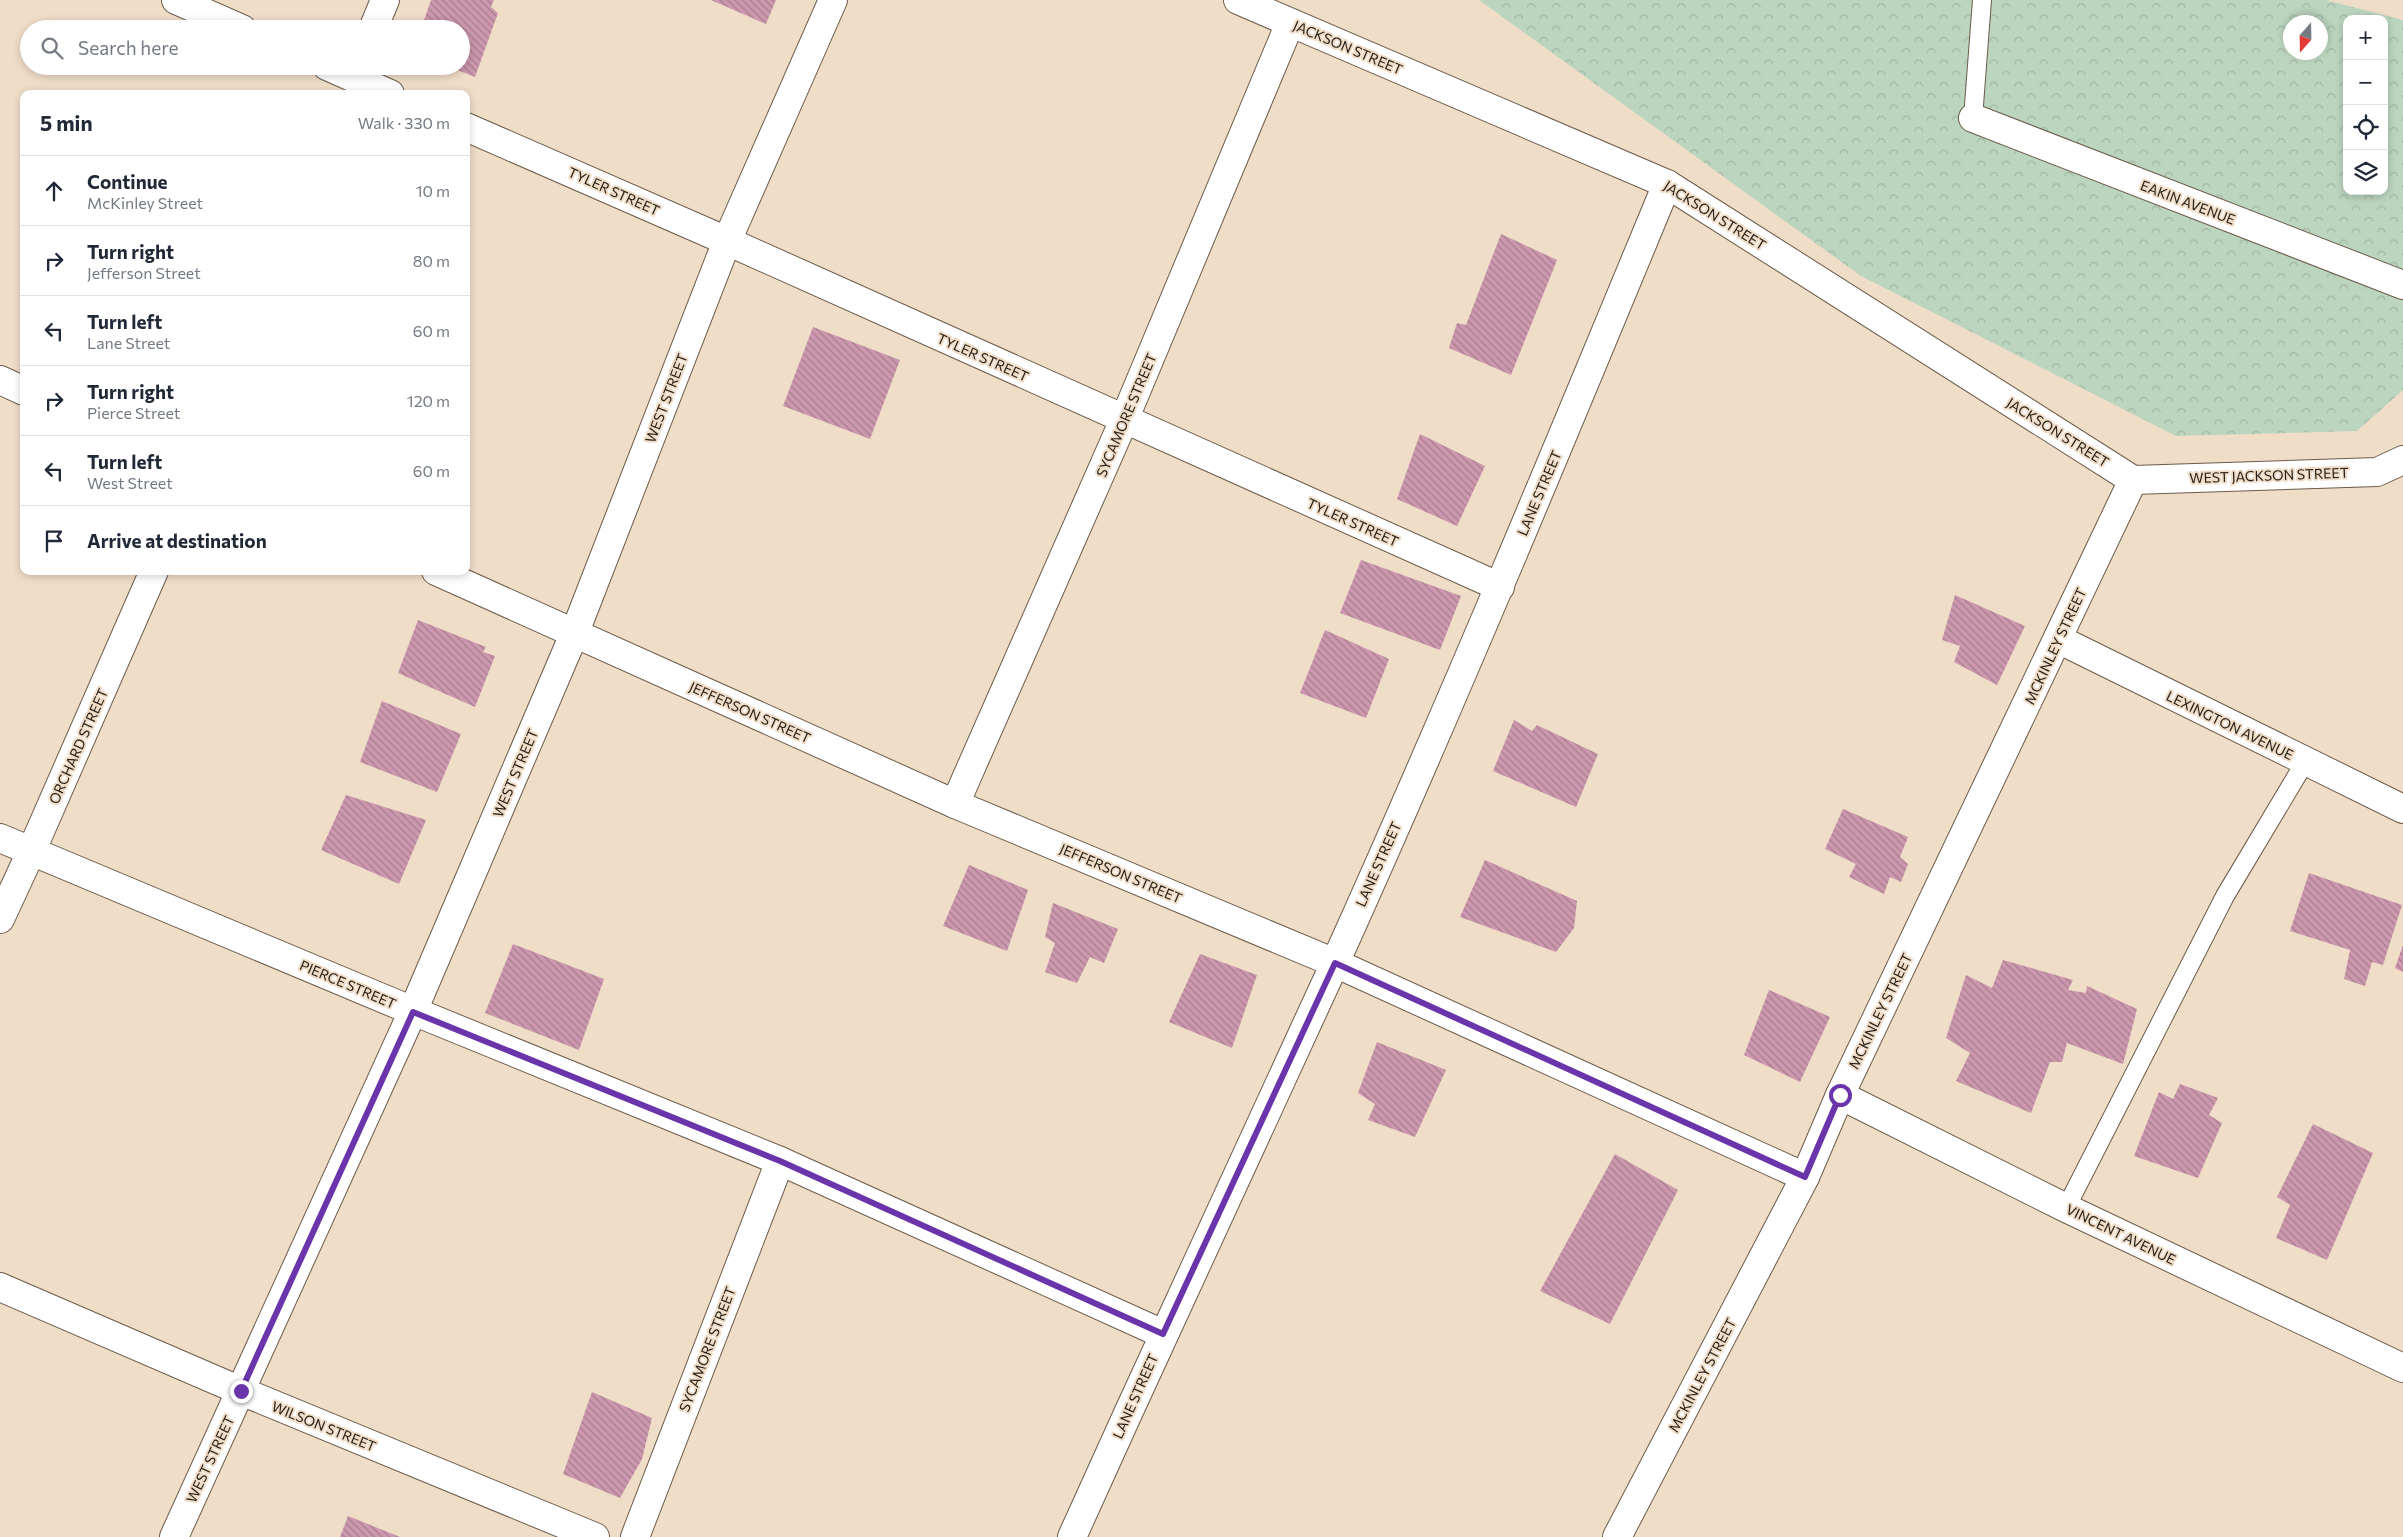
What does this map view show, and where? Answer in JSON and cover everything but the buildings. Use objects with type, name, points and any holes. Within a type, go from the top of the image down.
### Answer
[{"type":"street","points":[[176,0],[222,20]]},
{"type":"street","points":[[377,20],[385,0]]},
{"type":"street","name":"WEST STREET","points":[[174,1537],[413,1012],[575,632],[727,241],[833,0]]},
{"type":"street","name":"JACKSON STREET","points":[[1238,0],[1668,184],[2133,480]]},
{"type":"street","name":"SYCAMORE STREET","points":[[955,804],[1124,420],[1290,23]]},
{"type":"street","points":[[352,79],[380,90]]},
{"type":"street","name":"EAKIN AVENUE","points":[[1973,118],[2403,285]]},
{"type":"street","name":"TYLER STREET","points":[[470,129],[727,241],[1124,420],[1500,586]]},
{"type":"street","name":"LANE STREET","points":[[1072,1537],[1163,1334],[1335,963],[1500,586],[1668,184]]},
{"type":"street","points":[[0,380],[20,388]]},
{"type":"street","name":"WEST JACKSON STREET","points":[[2133,480],[2377,472],[2403,460]]},
{"type":"street","points":[[2377,472],[2403,479]]},
{"type":"street","name":"MCKINLEY STREET","points":[[1617,1537],[1805,1177],[1840,1095],[2133,480]]},
{"type":"street","name":"ORCHARD STREET","points":[[0,919],[32,852],[152,575]]},
{"type":"street","name":"JEFFERSON STREET","points":[[445,575],[955,804],[1335,963],[1805,1177]]},
{"type":"street","name":"LEXINGTON AVENUE","points":[[2058,640],[2403,809]]},
{"type":"street","name":"PIERCE STREET","points":[[0,838],[413,1012],[780,1161],[1163,1334]]},
{"type":"street","name":"VINCENT AVENUE","points":[[1840,1095],[2066,1208],[2403,1368]]},
{"type":"street","name":"SYCAMORE STREET","points":[[635,1537],[780,1161]]},
{"type":"street","name":"WILSON STREET","points":[[0,1287],[241,1391],[595,1537]]},
{"type":"lane","points":[[1973,118],[1982,0]]},
{"type":"lane","points":[[2066,1208],[2225,896],[2305,762]]},
{"type":"green space","points":[[1479,0],[2326,0],[2384,15],[2343,15],[2343,195],[2388,195],[2388,16],[2403,20],[2403,390],[2357,431],[2176,436],[1861,276]]},
{"type":"route","points":[[241,1391],[413,1012],[780,1161],[1163,1334],[1335,963],[1805,1177],[1840,1095]]}]
